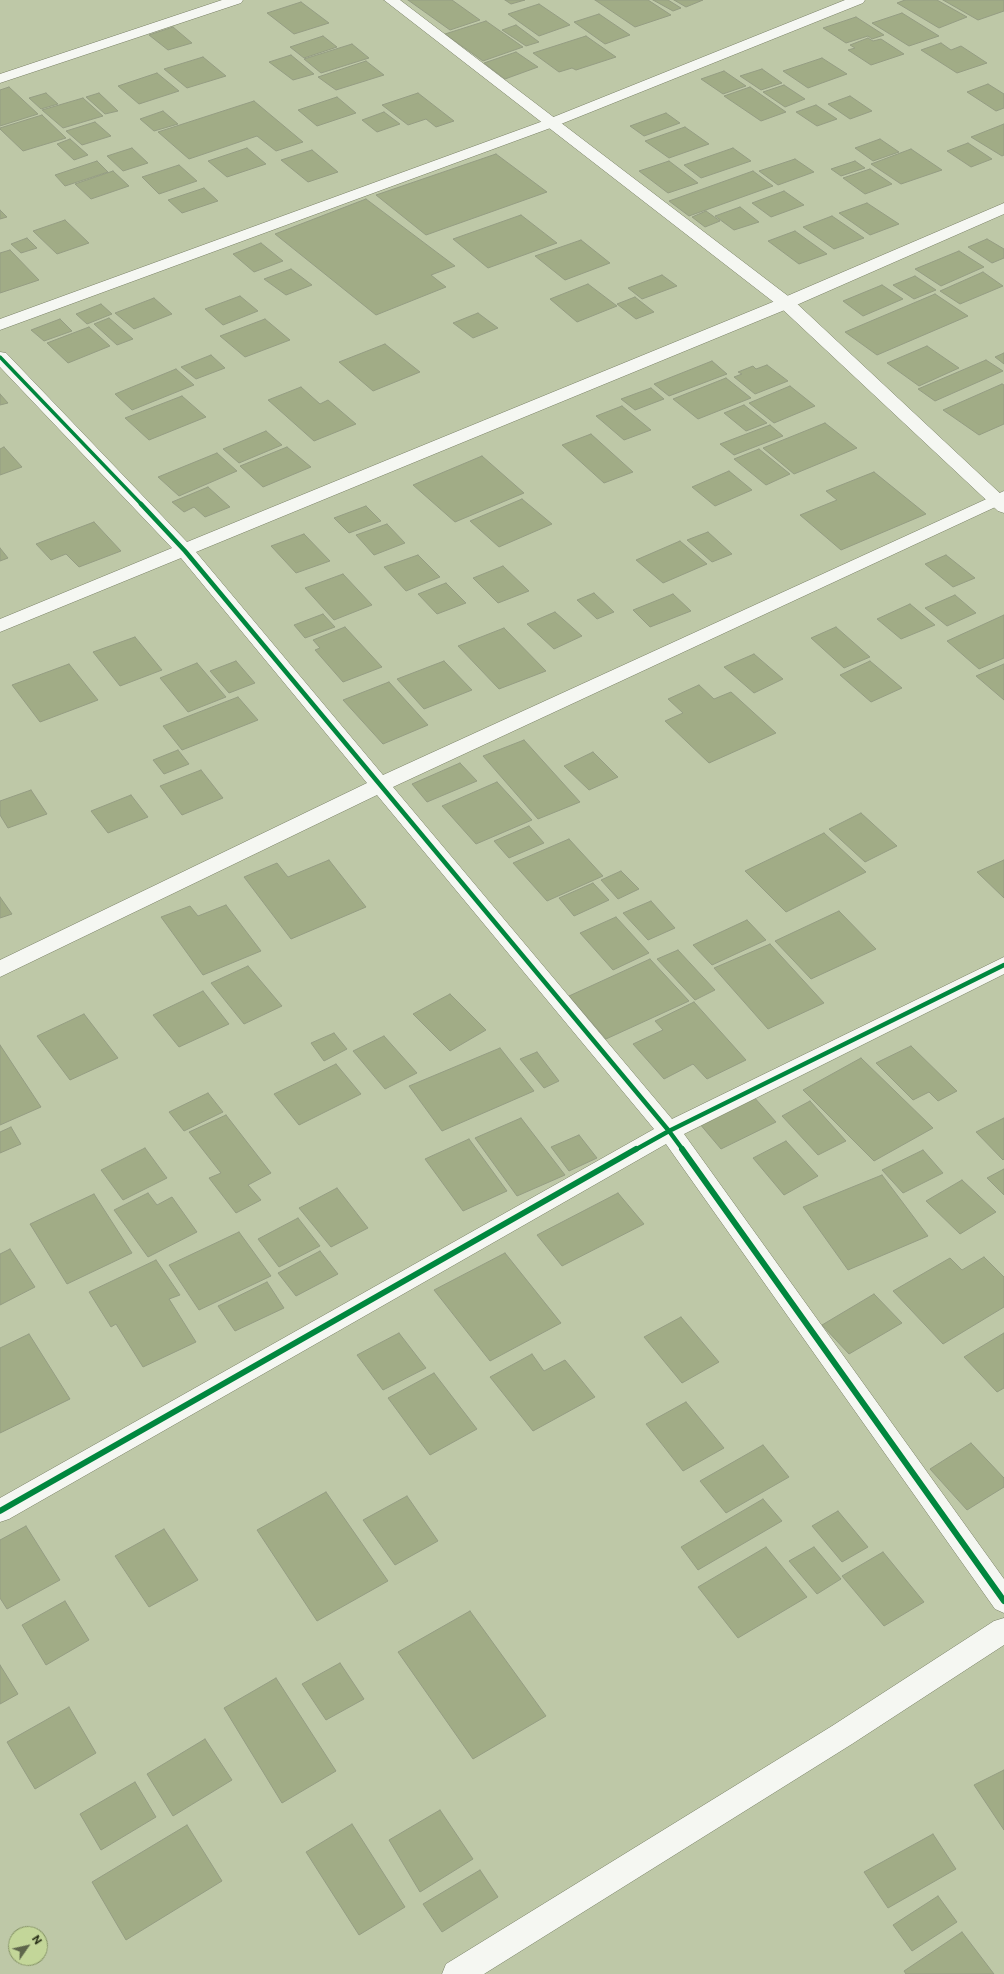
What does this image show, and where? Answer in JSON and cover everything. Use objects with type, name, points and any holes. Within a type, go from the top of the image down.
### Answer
[{"type":"street","points":[[0,79],[236,0]]},
{"type":"street","points":[[0,969],[380,785],[1001,500],[786,304],[391,0]]},
{"type":"street","points":[[0,325],[551,124],[858,0]]},
{"type":"street","points":[[0,626],[786,304],[1004,208]]},
{"type":"street","points":[[0,357],[186,551],[669,1131],[1004,1601]]},
{"type":"street","points":[[0,1511],[669,1131],[1004,965]]},
{"type":"street","points":[[457,1974],[842,1735],[1004,1630]]},
{"type":"building","points":[[408,0],[452,0],[480,20],[450,30]]},
{"type":"building","points":[[505,0],[525,0],[511,4]]},
{"type":"building","points":[[595,0],[648,0],[671,15],[635,27]]},
{"type":"building","points":[[653,0],[668,0],[681,8],[673,11]]},
{"type":"building","points":[[674,0],[703,0],[686,7]]},
{"type":"building","points":[[905,0],[937,0],[967,17],[939,28],[897,3]]},
{"type":"building","points":[[943,0],[1004,0],[1004,11],[978,20]]},
{"type":"building","points":[[301,2],[329,23],[294,34],[267,13]]},
{"type":"building","points":[[539,4],[570,25],[539,36],[508,14]]},
{"type":"building","points":[[902,13],[939,36],[909,46],[872,23]]},
{"type":"building","points":[[599,14],[630,35],[605,44],[574,22]]},
{"type":"building","points":[[856,17],[884,35],[872,39],[868,36],[846,43],[823,28]]},
{"type":"building","points":[[486,21],[523,47],[483,61],[445,34]]},
{"type":"building","points":[[516,25],[539,42],[526,46],[502,30]]},
{"type":"building","points":[[173,27],[192,43],[168,50],[149,35]]},
{"type":"building","points":[[323,36],[337,47],[304,58],[290,47]]},
{"type":"building","points":[[586,36],[616,57],[576,70],[572,68],[559,72],[533,53]]},
{"type":"building","points":[[868,38],[873,41],[881,39],[904,54],[871,65],[848,50],[855,48],[850,45]]},
{"type":"building","points":[[941,43],[951,50],[961,46],[987,63],[957,73],[921,50]]},
{"type":"building","points":[[352,44],[369,58],[321,73],[304,59]]},
{"type":"building","points":[[516,52],[538,67],[505,79],[484,63]]},
{"type":"building","points":[[291,55],[314,74],[293,80],[269,62]]},
{"type":"building","points":[[203,57],[226,76],[187,88],[164,69]]},
{"type":"building","points":[[822,58],[847,74],[808,88],[783,71]]},
{"type":"building","points":[[366,61],[384,75],[336,90],[318,77]]},
{"type":"building","points":[[762,69],[782,83],[761,90],[740,76]]},
{"type":"building","points":[[724,71],[746,86],[723,94],[701,79]]},
{"type":"building","points":[[157,73],[179,91],[139,104],[118,86]]},
{"type":"building","points":[[988,84],[1004,94],[1004,108],[996,111],[967,92]]},
{"type":"building","points":[[784,85],[805,99],[785,107],[763,92]]},
{"type":"building","points":[[9,87],[38,114],[0,126],[0,90]]},
{"type":"building","points":[[750,87],[786,112],[761,121],[724,96]]},
{"type":"building","points":[[46,93],[58,104],[41,109],[29,98]]},
{"type":"building","points":[[99,93],[118,111],[105,114],[86,97]]},
{"type":"building","points":[[418,93],[454,121],[436,127],[426,119],[408,125],[382,105]]},
{"type":"building","points":[[850,96],[872,111],[850,119],[828,104]]},
{"type":"building","points":[[337,97],[356,113],[317,126],[298,110]]},
{"type":"building","points":[[83,98],[103,116],[63,128],[42,110]]},
{"type":"building","points":[[254,101],[303,142],[276,151],[257,136],[189,159],[158,132]]},
{"type":"building","points":[[816,105],[837,119],[817,126],[796,112]]},
{"type":"building","points":[[163,111],[178,124],[154,131],[140,119]]},
{"type":"building","points":[[384,112],[400,124],[377,132],[362,120]]},
{"type":"building","points":[[666,113],[680,123],[644,136],[630,126]]},
{"type":"building","points":[[42,115],[66,138],[23,151],[0,129],[0,128]]},
{"type":"building","points":[[95,122],[111,136],[82,145],[66,131]]},
{"type":"building","points":[[1004,124],[1004,155],[1002,156],[971,137]]},
{"type":"building","points":[[685,127],[709,144],[669,158],[645,141]]},
{"type":"building","points":[[70,139],[88,155],[74,160],[57,144]]},
{"type":"building","points":[[880,139],[899,152],[873,161],[855,148]]},
{"type":"building","points":[[968,143],[992,159],[971,167],[947,151]]},
{"type":"building","points":[[132,148],[148,163],[123,171],[107,156]]},
{"type":"building","points":[[247,148],[266,164],[227,177],[208,161]]},
{"type":"building","points":[[733,148],[751,161],[701,178],[684,165]]},
{"type":"building","points":[[911,149],[942,170],[901,184],[871,164]]},
{"type":"building","points":[[312,150],[338,172],[308,182],[281,160]]},
{"type":"building","points":[[496,154],[547,192],[426,235],[376,195]]},
{"type":"building","points":[[795,159],[814,172],[778,185],[759,171]]},
{"type":"building","points":[[97,161],[108,172],[65,186],[55,175]]},
{"type":"building","points":[[669,161],[698,183],[668,193],[639,171]]},
{"type":"building","points":[[855,161],[865,168],[841,176],[831,169]]},
{"type":"building","points":[[179,165],[197,181],[159,194],[142,177]]},
{"type":"building","points":[[870,169],[892,184],[865,194],[843,178]]},
{"type":"building","points":[[113,171],[129,186],[91,199],[75,184]]},
{"type":"building","points":[[753,171],[773,186],[689,216],[669,201]]},
{"type":"building","points":[[204,188],[218,201],[182,213],[168,200]]},
{"type":"building","points":[[784,191],[804,205],[771,217],[752,203]]},
{"type":"building","points":[[366,199],[455,266],[431,275],[446,287],[376,315],[275,234]]},
{"type":"building","points":[[867,203],[899,224],[870,235],[839,213]]},
{"type":"building","points":[[740,207],[759,222],[734,230],[715,216]]},
{"type":"building","points":[[0,210],[7,217],[0,219]]},
{"type":"building","points":[[706,211],[720,221],[705,227],[692,217]]},
{"type":"building","points":[[521,215],[557,243],[488,268],[453,239]]},
{"type":"building","points":[[832,216],[864,238],[834,249],[803,227]]},
{"type":"building","points":[[65,220],[89,243],[57,254],[33,231]]},
{"type":"building","points":[[795,231],[827,254],[799,264],[768,241]]},
{"type":"building","points":[[27,238],[37,248],[21,253],[11,244]]},
{"type":"building","points":[[987,239],[1004,249],[1004,258],[992,263],[968,247]]},
{"type":"building","points":[[581,240],[610,263],[565,280],[535,256]]},
{"type":"building","points":[[261,243],[283,261],[254,272],[233,254]]},
{"type":"building","points":[[10,250],[39,280],[0,293],[0,253]]},
{"type":"building","points":[[959,251],[984,267],[941,286],[915,269]]},
{"type":"building","points":[[291,269],[312,285],[286,295],[264,279]]},
{"type":"building","points":[[983,272],[1003,286],[960,304],[940,291]]},
{"type":"building","points":[[662,275],[677,286],[642,299],[628,288]]},
{"type":"building","points":[[915,276],[936,290],[914,299],[893,285]]},
{"type":"building","points":[[588,284],[617,306],[577,322],[550,299]]},
{"type":"building","points":[[882,285],[903,299],[863,316],[843,301]]},
{"type":"building","points":[[935,294],[968,316],[877,355],[845,332]]},
{"type":"building","points":[[240,296],[258,311],[223,325],[205,309]]},
{"type":"building","points":[[635,297],[654,312],[636,319],[617,304]]},
{"type":"building","points":[[154,298],[172,314],[134,329],[115,313]]},
{"type":"building","points":[[101,304],[112,314],[87,324],[76,314]]},
{"type":"building","points":[[478,313],[498,328],[473,338],[453,323]]},
{"type":"building","points":[[109,318],[133,339],[117,345],[94,324]]},
{"type":"building","points":[[60,319],[72,331],[44,341],[31,330]]},
{"type":"building","points":[[265,319],[290,340],[245,357],[220,336]]},
{"type":"building","points":[[89,327],[110,346],[68,363],[47,343]]},
{"type":"building","points":[[385,344],[420,372],[373,391],[339,362]]},
{"type":"building","points":[[927,346],[959,368],[919,386],[887,363]]},
{"type":"building","points":[[1004,353],[1004,364],[995,357]]},
{"type":"building","points":[[211,355],[225,368],[196,379],[181,367]]},
{"type":"building","points":[[986,360],[1003,371],[935,401],[918,389]]},
{"type":"building","points":[[712,361],[727,374],[669,396],[654,384]]},
{"type":"building","points":[[767,365],[788,381],[755,394],[734,377],[742,374],[738,372],[753,366],[756,369]]},
{"type":"building","points":[[176,369],[194,385],[132,410],[115,394]]},
{"type":"building","points":[[726,378],[751,398],[698,419],[673,399]]},
{"type":"building","points":[[1002,384],[1004,385],[1004,424],[979,435],[943,410]]},
{"type":"building","points":[[790,386],[815,406],[774,423],[749,403]]},
{"type":"building","points":[[301,387],[320,404],[328,400],[356,424],[314,441],[268,400]]},
{"type":"building","points":[[651,388],[664,399],[635,410],[621,399]]},
{"type":"building","points":[[0,394],[8,403],[0,405]]},
{"type":"building","points":[[182,396],[206,417],[149,440],[125,418]]},
{"type":"building","points":[[744,405],[767,423],[746,431],[724,413]]},
{"type":"building","points":[[622,406],[651,430],[624,440],[596,416]]},
{"type":"building","points":[[825,423],[857,448],[794,474],[763,448]]},
{"type":"building","points":[[770,425],[783,436],[734,455],[720,444]]},
{"type":"building","points":[[266,431],[282,445],[239,463],[223,449]]},
{"type":"building","points":[[591,434],[633,472],[604,483],[562,445]]},
{"type":"building","points":[[4,447],[22,467],[0,475],[0,449]]},
{"type":"building","points":[[287,447],[311,467],[263,487],[240,466]]},
{"type":"building","points":[[759,449],[790,474],[766,485],[734,459]]},
{"type":"building","points":[[217,453],[237,471],[179,496],[158,477]]},
{"type":"building","points":[[482,456],[524,493],[455,522],[413,485]]},
{"type":"building","points":[[729,471],[752,490],[715,506],[692,487]]},
{"type":"building","points":[[874,472],[926,514],[841,550],[800,515],[837,500],[826,491]]},
{"type":"building","points":[[208,487],[230,507],[205,517],[194,507],[184,512],[172,502]]},
{"type":"building","points":[[522,499],[552,524],[499,547],[470,521]]},
{"type":"building","points":[[366,506],[381,521],[349,533],[334,518]]},
{"type":"building","points":[[94,522],[121,551],[79,567],[66,554],[51,560],[36,544]]},
{"type":"building","points":[[387,524],[405,543],[374,555],[356,535]]},
{"type":"building","points":[[708,532],[732,554],[712,562],[687,540]]},
{"type":"building","points":[[304,534],[330,561],[296,573],[271,546]]},
{"type":"building","points":[[680,541],[707,564],[663,583],[636,560]]},
{"type":"building","points":[[0,548],[8,558],[0,561]]},
{"type":"building","points":[[418,555],[440,577],[406,591],[384,567]]},
{"type":"building","points":[[946,555],[975,578],[953,587],[925,564]]},
{"type":"building","points":[[503,566],[529,591],[498,603],[473,578]]},
{"type":"building","points":[[343,574],[372,605],[334,620],[305,588]]},
{"type":"building","points":[[446,583],[466,603],[437,614],[418,594]]},
{"type":"building","points":[[594,593],[614,612],[597,619],[577,600]]},
{"type":"building","points":[[673,594],[691,611],[650,627],[633,610]]},
{"type":"building","points":[[955,595],[976,613],[947,626],[925,608]]},
{"type":"building","points":[[910,604],[935,625],[901,639],[877,619]]},
{"type":"building","points":[[555,612],[582,636],[554,649],[527,624]]},
{"type":"building","points":[[323,614],[335,627],[305,638],[294,625]]},
{"type":"building","points":[[1004,615],[1004,658],[979,669],[947,641]]},
{"type":"building","points":[[345,627],[382,667],[343,682],[315,650],[320,648],[313,640]]},
{"type":"building","points":[[836,627],[870,657],[844,668],[811,638]]},
{"type":"building","points":[[504,628],[546,671],[499,689],[458,646]]},
{"type":"building","points":[[135,637],[162,670],[120,686],[93,652]]},
{"type":"building","points":[[754,654],[783,679],[754,693],[724,667]]},
{"type":"building","points":[[236,661],[255,683],[229,693],[210,671]]},
{"type":"building","points":[[444,661],[472,690],[424,709],[397,679]]},
{"type":"building","points":[[870,661],[902,688],[871,702],[840,675]]},
{"type":"building","points":[[197,663],[226,697],[188,712],[160,678]]},
{"type":"building","points":[[69,664],[98,700],[40,722],[12,685]]},
{"type":"building","points":[[1004,664],[1004,700],[976,676]]},
{"type":"building","points":[[389,682],[428,725],[383,744],[343,700]]},
{"type":"building","points":[[699,685],[714,699],[731,692],[776,733],[709,763],[665,721],[683,713],[668,699]]},
{"type":"building","points":[[238,697],[258,720],[182,750],[163,726]]},
{"type":"building","points":[[524,740],[580,802],[538,819],[483,756]]},
{"type":"building","points":[[178,750],[189,764],[164,774],[153,760]]},
{"type":"building","points":[[593,752],[618,777],[589,790],[564,766]]},
{"type":"building","points":[[460,763],[477,781],[427,802],[412,784]]},
{"type":"building","points":[[201,770],[223,798],[182,815],[160,786]]},
{"type":"building","points":[[497,782],[532,820],[476,844],[442,806]]},
{"type":"building","points":[[31,790],[47,814],[8,828],[0,815],[0,801]]},
{"type":"building","points":[[131,795],[148,817],[108,833],[91,811]]},
{"type":"building","points":[[861,813],[897,846],[865,862],[829,829]]},
{"type":"building","points":[[529,826],[544,843],[509,858],[494,841]]},
{"type":"building","points":[[824,833],[866,872],[786,912],[745,871]]},
{"type":"building","points":[[569,839],[603,876],[547,901],[513,863]]},
{"type":"building","points":[[329,860],[366,907],[291,939],[244,877],[277,863],[288,877]]},
{"type":"building","points":[[1004,860],[1004,898],[977,872]]},
{"type":"building","points":[[621,871],[639,889],[618,899],[601,880]]},
{"type":"building","points":[[593,883],[609,900],[574,916],[559,898]]},
{"type":"building","points":[[0,897],[12,914],[0,918]]},
{"type":"building","points":[[651,901],[675,928],[648,940],[623,913]]},
{"type":"building","points":[[226,905],[261,951],[203,975],[161,917],[190,906],[198,916]]},
{"type":"building","points":[[839,911],[876,949],[811,979],[775,941]]},
{"type":"building","points":[[616,917],[649,953],[613,970],[580,933]]},
{"type":"building","points":[[747,920],[766,940],[712,965],[693,945]]},
{"type":"building","points":[[770,944],[824,1003],[768,1029],[714,968]]},
{"type":"building","points":[[678,950],[715,990],[695,1000],[657,959]]},
{"type":"building","points":[[650,959],[689,1001],[606,1039],[569,996]]},
{"type":"building","points":[[248,966],[282,1006],[244,1024],[211,983]]},
{"type":"building","points":[[203,991],[229,1024],[179,1047],[153,1015]]},
{"type":"building","points":[[450,994],[486,1030],[450,1051],[413,1014]]},
{"type":"building","points":[[694,1002],[746,1060],[707,1079],[693,1064],[664,1079],[633,1044],[663,1030],[655,1021]]},
{"type":"building","points":[[84,1014],[118,1058],[70,1080],[37,1036]]},
{"type":"building","points":[[334,1033],[347,1049],[324,1061],[311,1043]]},
{"type":"building","points":[[384,1036],[417,1073],[385,1089],[353,1051]]},
{"type":"building","points":[[0,1045],[41,1107],[0,1125]]},
{"type":"building","points":[[911,1046],[957,1091],[938,1101],[929,1092],[913,1100],[876,1063]]},
{"type":"building","points":[[500,1048],[534,1091],[442,1131],[409,1086]]},
{"type":"building","points":[[537,1052],[559,1081],[544,1088],[520,1059]]},
{"type":"building","points":[[861,1058],[933,1128],[874,1161],[803,1090]]},
{"type":"building","points":[[336,1064],[361,1094],[299,1125],[274,1094]]},
{"type":"building","points":[[208,1093],[223,1112],[184,1131],[169,1112]]},
{"type":"building","points":[[753,1096],[776,1122],[721,1149],[699,1123]]},
{"type":"building","points":[[810,1101],[846,1141],[818,1155],[782,1116]]},
{"type":"building","points":[[226,1115],[271,1173],[248,1185],[261,1200],[236,1213],[209,1178],[221,1173],[189,1132]]},
{"type":"building","points":[[521,1118],[565,1175],[517,1196],[475,1138]]},
{"type":"building","points":[[1004,1118],[1004,1159],[1003,1160],[976,1132]]},
{"type":"building","points":[[11,1127],[21,1144],[0,1153],[0,1132]]},
{"type":"building","points":[[579,1135],[597,1158],[569,1171],[551,1147]]},
{"type":"building","points":[[469,1139],[507,1191],[463,1211],[425,1159]]},
{"type":"building","points":[[786,1141],[818,1176],[784,1195],[753,1158]]},
{"type":"building","points":[[145,1148],[167,1178],[123,1200],[101,1170]]},
{"type":"building","points":[[923,1150],[943,1173],[903,1193],[882,1170]]},
{"type":"building","points":[[1004,1169],[1004,1195],[987,1178]]},
{"type":"building","points":[[882,1175],[928,1236],[848,1270],[803,1207]]},
{"type":"building","points":[[962,1180],[996,1212],[960,1234],[926,1201]]},
{"type":"building","points":[[337,1188],[368,1228],[331,1247],[299,1208]]},
{"type":"building","points":[[148,1193],[157,1205],[172,1197],[197,1232],[148,1257],[114,1210]]},
{"type":"building","points":[[618,1193],[644,1224],[562,1266],[537,1235]]},
{"type":"building","points":[[94,1194],[132,1253],[67,1284],[30,1224]]},
{"type":"building","points":[[298,1218],[320,1246],[279,1267],[258,1239]]},
{"type":"building","points":[[239,1232],[271,1276],[199,1310],[169,1265]]},
{"type":"building","points":[[10,1249],[35,1287],[0,1305],[0,1254]]},
{"type":"building","points":[[320,1251],[338,1274],[296,1296],[278,1273]]},
{"type":"building","points":[[505,1253],[561,1323],[490,1361],[434,1290]]},
{"type":"building","points":[[984,1257],[1004,1277],[1004,1307],[943,1344],[893,1291],[950,1258],[962,1270]]},
{"type":"building","points":[[156,1260],[180,1295],[169,1299],[196,1342],[143,1367],[116,1324],[111,1327],[89,1292]]},
{"type":"building","points":[[267,1282],[284,1308],[235,1331],[218,1306]]},
{"type":"building","points":[[874,1294],[902,1323],[849,1354],[822,1325]]},
{"type":"building","points":[[681,1317],[719,1362],[682,1383],[644,1337]]},
{"type":"building","points":[[399,1333],[426,1368],[383,1390],[357,1355]]},
{"type":"building","points":[[1004,1333],[1004,1388],[997,1392],[964,1357]]},
{"type":"building","points":[[29,1334],[70,1399],[0,1433],[0,1348]]},
{"type":"building","points":[[532,1354],[544,1371],[565,1360],[595,1397],[533,1431],[490,1377]]},
{"type":"building","points":[[434,1373],[477,1429],[430,1455],[388,1398]]},
{"type":"building","points":[[686,1402],[724,1448],[683,1471],[646,1424]]},
{"type":"building","points":[[971,1443],[1004,1478],[1004,1487],[967,1510],[930,1469]]},
{"type":"building","points":[[763,1445],[789,1477],[726,1513],[700,1481]]},
{"type":"building","points":[[326,1492],[388,1581],[317,1621],[257,1530]]},
{"type":"building","points":[[407,1496],[438,1541],[395,1565],[363,1520]]},
{"type":"building","points":[[763,1499],[782,1521],[698,1570],[681,1547]]},
{"type":"building","points":[[838,1511],[868,1547],[842,1562],[812,1526]]},
{"type":"building","points":[[26,1526],[60,1580],[7,1609],[0,1598],[0,1540]]},
{"type":"building","points":[[164,1529],[198,1580],[149,1607],[115,1556]]},
{"type":"building","points":[[766,1547],[807,1597],[738,1638],[698,1587]]},
{"type":"building","points":[[814,1547],[841,1579],[817,1594],[789,1561]]},
{"type":"building","points":[[883,1552],[924,1602],[884,1626],[842,1576]]},
{"type":"building","points":[[65,1601],[89,1640],[46,1665],[22,1625]]},
{"type":"building","points":[[470,1611],[546,1716],[473,1759],[398,1652]]},
{"type":"building","points":[[340,1663],[364,1699],[326,1720],[302,1684]]},
{"type":"building","points":[[0,1665],[18,1694],[0,1704]]},
{"type":"building","points":[[276,1678],[336,1771],[282,1803],[224,1708]]},
{"type":"building","points":[[69,1707],[96,1753],[35,1789],[7,1742]]},
{"type":"building","points":[[205,1739],[232,1780],[173,1816],[147,1774]]},
{"type":"building","points":[[1004,1770],[1004,1830],[974,1785]]},
{"type":"building","points":[[135,1782],[156,1817],[101,1850],[80,1814]]},
{"type":"building","points":[[440,1810],[473,1859],[420,1892],[389,1840]]},
{"type":"building","points":[[352,1824],[405,1907],[359,1935],[306,1852]]},
{"type":"building","points":[[187,1825],[222,1881],[126,1940],[92,1882]]},
{"type":"building","points":[[933,1834],[956,1869],[888,1908],[864,1872]]},
{"type":"building","points":[[480,1870],[498,1897],[442,1932],[423,1904]]},
{"type":"building","points":[[938,1896],[957,1922],[912,1951],[893,1925]]},
{"type":"building","points":[[962,1932],[994,1974],[906,1974],[904,1971]]},
{"type":"cycle path","points":[[0,357],[185,551],[669,1131],[1004,1601]]},
{"type":"cycle path","points":[[0,1511],[669,1131],[1004,965]]}]
